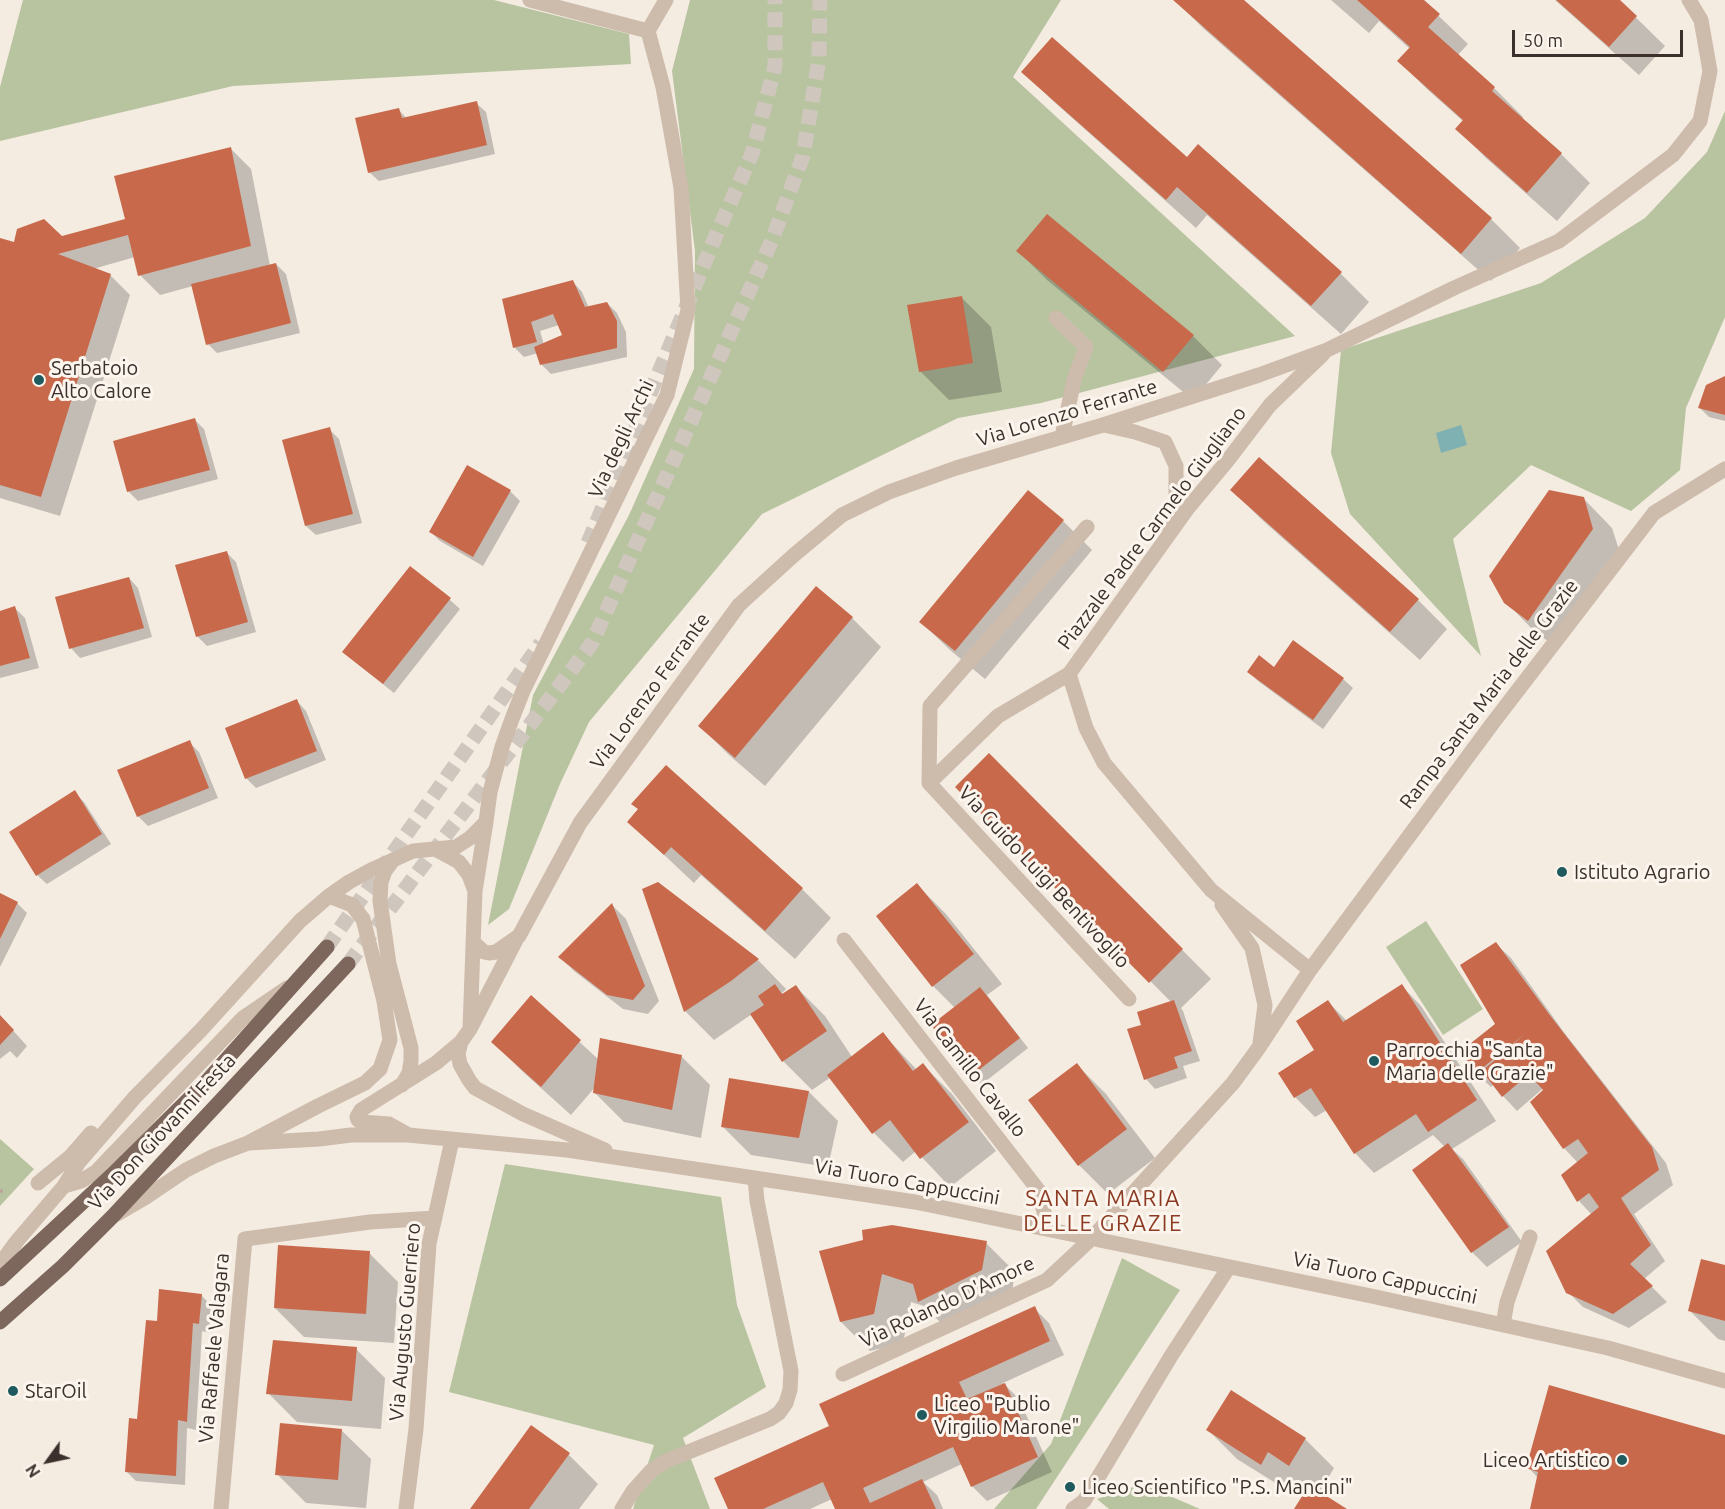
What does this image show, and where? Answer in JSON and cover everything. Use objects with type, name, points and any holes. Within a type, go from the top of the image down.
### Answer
[{"type":"main road","name":"Via Don Giovanni Festa","points":[[0,1279],[112,1175],[208,1080],[327,946]]},
{"type":"main road","name":"Via Don Giovanni Festa","points":[[0,1322],[63,1266],[112,1217],[348,964]]},
{"type":"street","points":[[530,0],[648,31],[666,0]]},
{"type":"street","name":"Via Lorenzo Ferrante","points":[[472,942],[484,952],[489,953],[496,952],[519,936],[580,823],[732,614],[802,548],[842,515],[889,492],[956,468],[1103,425],[1259,375],[1327,350],[1559,240],[1673,155],[1700,121],[1710,71],[1701,20],[1689,0]]},
{"type":"street","name":"Via degli Archi","points":[[470,1029],[475,891],[490,792],[502,747],[523,692],[667,395],[688,310],[681,188],[663,87],[648,31]]},
{"type":"street","points":[[1056,318],[1086,347],[1074,380],[1062,437]]},
{"type":"street","name":"Piazzale Padre Carmelo Giugliano","points":[[1260,1046],[1265,1005],[1252,948],[1211,890],[1104,763],[1086,728],[1069,675],[1188,508],[1270,405],[1327,350]]},
{"type":"street","points":[[1103,425],[1165,442],[1176,466],[1176,502],[1166,539]]},
{"type":"street","name":"Rampa Santa Maria delle Grazie","points":[[1260,1046],[1310,970],[1492,724],[1654,513],[1725,469]]},
{"type":"street","name":"Via Guido Luigi Bentivoglio","points":[[1087,526],[930,706],[929,783],[1129,999]]},
{"type":"street","name":"Via Guido Luigi Bentivoglio","points":[[929,783],[998,716],[1069,675]]},
{"type":"street","points":[[0,1264],[128,1105],[300,921],[349,882],[413,851],[456,847],[470,838],[486,822]]},
{"type":"street","points":[[437,850],[459,862],[470,875],[475,891]]},
{"type":"street","points":[[395,858],[385,871],[381,882],[380,901],[389,964],[411,1048],[409,1072],[401,1086]]},
{"type":"street","name":"Piazzale Padre Carmelo Giugliano","points":[[1211,890],[1310,970]]},
{"type":"street","points":[[112,1217],[186,1170],[248,1143],[365,1083],[380,1069],[390,1040],[384,1001],[363,919],[352,905],[329,896]]},
{"type":"street","points":[[408,1135],[389,1124],[361,1122],[357,1117],[361,1110],[436,1064],[461,1042],[519,936]]},
{"type":"street","name":"Via Camillo Cavallo","points":[[844,940],[1039,1191],[1048,1229]]},
{"type":"street","points":[[64,1186],[81,1181],[96,1172],[243,1018],[296,981]]},
{"type":"street","points":[[461,1042],[458,1054],[460,1064],[476,1088],[523,1114],[622,1158]]},
{"type":"street","name":"Via Rolando D'Amore","points":[[843,1374],[1047,1280],[1092,1238],[1233,1083],[1260,1046]]},
{"type":"street","points":[[38,1183],[71,1156],[129,1089],[178,1053]]},
{"type":"street","name":"Via Tuoro Cappuccini","points":[[248,1143],[351,1135],[408,1135],[567,1150],[915,1202],[1503,1324],[1608,1348],[1725,1381]]},
{"type":"street","name":"Via Augusto Guerriero","points":[[406,1509],[416,1429],[429,1244],[452,1140]]},
{"type":"street","points":[[622,1509],[633,1491],[651,1471],[666,1461],[770,1419],[779,1413],[786,1403],[790,1390],[791,1371],[757,1201],[755,1178]]},
{"type":"street","name":"Via Raffaele Valagara","points":[[221,1509],[245,1239],[370,1222],[435,1218]]},
{"type":"street","points":[[1503,1324],[1507,1302],[1530,1237]]},
{"type":"street","points":[[1083,1506],[1171,1356],[1230,1267]]},
{"type":"green space","points":[[23,0],[494,0],[629,34],[631,64],[233,86],[0,141],[0,87]]},
{"type":"green space","points":[[690,0],[1061,0],[1013,77],[1295,336],[1041,403],[958,418],[762,514],[589,722],[560,784],[509,909],[488,925],[533,695],[629,515],[694,369],[695,251],[672,71]]},
{"type":"green space","points":[[1725,111],[1725,317],[1686,408],[1680,470],[1631,511],[1531,465],[1453,539],[1481,656],[1350,514],[1331,453],[1341,350],[1541,283],[1645,218],[1707,152]]},
{"type":"green space","points":[[1426,921],[1483,1009],[1443,1035],[1386,947]]},
{"type":"green space","points":[[0,1139],[34,1169],[0,1206]]},
{"type":"green space","points":[[505,1164],[721,1197],[737,1305],[766,1387],[683,1438],[710,1509],[633,1509],[654,1445],[449,1392]]},
{"type":"green space","points":[[1122,1258],[1180,1290],[1036,1509],[994,1509],[1051,1444]]},
{"type":"green space","points":[[1142,1484],[1200,1509],[1109,1509],[1097,1499]]},
{"type":"water","points":[[1461,425],[1467,445],[1441,453],[1436,433]]},
{"type":"building","points":[[1173,0],[1244,0],[1492,218],[1461,254]]},
{"type":"building","points":[[1357,0],[1424,0],[1440,14],[1428,27],[1495,87],[1492,91],[1562,153],[1527,193],[1455,129],[1463,120],[1397,61],[1410,47]]},
{"type":"building","points":[[1556,0],[1620,0],[1637,16],[1609,47]]},
{"type":"building","points":[[1052,37],[1187,157],[1198,144],[1342,272],[1311,306],[1177,187],[1166,200],[1021,72]]},
{"type":"building","points":[[477,101],[487,145],[368,173],[355,118],[399,108],[402,118]]},
{"type":"building","name":"Serbatoio Alto Calore","points":[[231,147],[251,246],[138,276],[128,235],[58,254],[111,274],[41,497],[0,485],[0,238],[14,242],[17,229],[44,219],[62,236],[125,219],[114,176]]},
{"type":"building","points":[[1047,214],[1194,335],[1163,372],[1016,251]]},
{"type":"building","points":[[276,263],[291,323],[206,345],[191,284]]},
{"type":"building","points":[[573,280],[585,307],[607,302],[617,321],[617,348],[540,365],[534,347],[562,335],[553,314],[531,322],[537,342],[513,348],[502,299]]},
{"type":"building","points":[[962,296],[973,363],[919,372],[907,305]]},
{"type":"building","points":[[1725,376],[1725,415],[1698,408],[1706,385]]},
{"type":"building","points":[[195,418],[210,470],[127,492],[113,441]]},
{"type":"building","points":[[330,427],[353,514],[305,526],[282,440]]},
{"type":"building","points":[[1259,457],[1419,599],[1390,632],[1230,490]]},
{"type":"building","points":[[467,465],[511,490],[473,557],[429,532]]},
{"type":"building","points":[[1028,490],[1064,520],[955,651],[919,622]]},
{"type":"building","points":[[1549,490],[1584,497],[1593,529],[1528,621],[1504,603],[1489,576]]},
{"type":"building","points":[[227,551],[248,622],[196,637],[175,565]]},
{"type":"building","points":[[410,566],[451,598],[383,684],[342,652]]},
{"type":"building","points":[[129,577],[144,628],[69,649],[55,597]]},
{"type":"building","points":[[816,586],[853,617],[735,758],[698,726]]},
{"type":"building","points":[[15,606],[30,658],[0,666],[0,611]]},
{"type":"building","points":[[1293,640],[1344,678],[1313,720],[1247,672],[1259,655],[1274,667]]},
{"type":"building","points":[[297,699],[317,751],[245,779],[225,728]]},
{"type":"building","points":[[190,740],[209,788],[137,817],[117,770]]},
{"type":"building","points":[[989,753],[1183,949],[1149,983],[955,787]]},
{"type":"building","points":[[666,765],[803,888],[765,931],[671,847],[664,855],[627,822],[638,809],[631,804]]},
{"type":"building","points":[[75,790],[102,834],[36,876],[9,832]]},
{"type":"building","points":[[658,882],[759,959],[731,981],[684,1012],[642,889]]},
{"type":"building","points":[[917,883],[974,954],[932,987],[876,916]]},
{"type":"building","points":[[0,893],[18,902],[0,939]]},
{"type":"building","points":[[612,903],[645,986],[633,1000],[607,995],[558,957]]},
{"type":"building","points":[[1496,942],[1652,1147],[1659,1170],[1621,1198],[1651,1245],[1630,1264],[1653,1286],[1613,1314],[1566,1293],[1546,1251],[1599,1207],[1589,1193],[1577,1202],[1561,1175],[1588,1153],[1578,1139],[1563,1149],[1530,1102],[1543,1090],[1529,1074],[1502,1097],[1482,1071],[1526,1033],[1475,1074],[1461,1051],[1495,1024],[1460,965]]},
{"type":"building","points":[[775,984],[782,994],[796,985],[827,1031],[782,1062],[750,1014],[764,1005],[758,996]]},
{"type":"building","name":"Parrocchia \"Santa Maria delle Grazie\"","points":[[1402,984],[1477,1100],[1428,1132],[1416,1114],[1354,1154],[1311,1088],[1294,1098],[1278,1073],[1314,1050],[1296,1021],[1328,1000],[1343,1022]]},
{"type":"building","points":[[980,987],[1020,1038],[971,1076],[931,1025]]},
{"type":"building","points":[[531,995],[581,1040],[541,1087],[491,1042]]},
{"type":"building","points":[[1174,1000],[1192,1051],[1174,1057],[1178,1068],[1144,1080],[1127,1029],[1141,1025],[1137,1012]]},
{"type":"building","points":[[0,1015],[14,1030],[0,1045]]},
{"type":"building","points":[[883,1032],[913,1071],[923,1063],[969,1122],[920,1159],[890,1120],[872,1134],[827,1075]]},
{"type":"building","points":[[600,1038],[682,1055],[672,1110],[593,1093]]},
{"type":"building","points":[[1077,1063],[1127,1129],[1078,1166],[1028,1100]]},
{"type":"building","points":[[729,1078],[809,1091],[799,1138],[721,1127]]},
{"type":"building","points":[[1448,1143],[1509,1227],[1471,1253],[1412,1170]]},
{"type":"building","points":[[892,1225],[987,1241],[982,1270],[918,1302],[913,1284],[882,1274],[874,1314],[840,1322],[819,1251],[863,1240],[862,1230]]},
{"type":"building","points":[[278,1245],[370,1251],[366,1314],[274,1308]]},
{"type":"building","points":[[1701,1259],[1725,1265],[1725,1321],[1688,1311]]},
{"type":"building","points":[[159,1289],[202,1294],[199,1324],[193,1323],[187,1422],[178,1420],[176,1476],[125,1472],[129,1418],[137,1419],[146,1320],[157,1321]]},
{"type":"building","name":"Liceo \"Publio Virgilio Marone\"","points":[[1035,1306],[1050,1341],[959,1382],[967,1399],[1005,1383],[1038,1457],[971,1487],[953,1447],[863,1488],[870,1503],[922,1479],[936,1509],[835,1509],[823,1482],[763,1509],[728,1509],[714,1478],[829,1426],[819,1404]]},
{"type":"building","points":[[273,1340],[357,1347],[352,1401],[266,1394]]},
{"type":"building","name":"Liceo Artistico","points":[[1549,1385],[1725,1435],[1725,1509],[1530,1509],[1538,1472],[1526,1468]]},
{"type":"building","points":[[1231,1390],[1306,1438],[1289,1466],[1268,1452],[1261,1465],[1206,1430]]},
{"type":"building","points":[[280,1423],[342,1429],[338,1480],[275,1475]]},
{"type":"building","points":[[531,1425],[570,1453],[529,1509],[470,1509]]},
{"type":"building","points":[[1309,1485],[1347,1509],[1294,1509]]},
{"type":"tunnel","points":[[588,543],[752,154],[775,66],[775,0]]},
{"type":"tunnel","points":[[348,964],[592,643],[772,240],[803,156],[819,59],[820,0]]},
{"type":"tunnel","points":[[327,947],[541,643]]},
{"type":"place","name":"Serbatoio Alto Calore","points":[[39,380]]},
{"type":"place","name":"Istituto Agrario","points":[[1562,872]]},
{"type":"place","name":"Parrocchia \"Santa Maria delle Grazie\"","points":[[1374,1061]]},
{"type":"place","name":"StarOil","points":[[13,1391]]},
{"type":"place","name":"Liceo \"Publio Virgilio Marone\"","points":[[922,1415]]},
{"type":"place","name":"Liceo Artistico","points":[[1622,1460]]},
{"type":"place","name":"Liceo Scientifico \"P.S. Mancini\"","points":[[1070,1487]]},
{"type":"district","name":"SANTA MARIA DELLE GRAZIE","points":[[1103,1212]]}]
